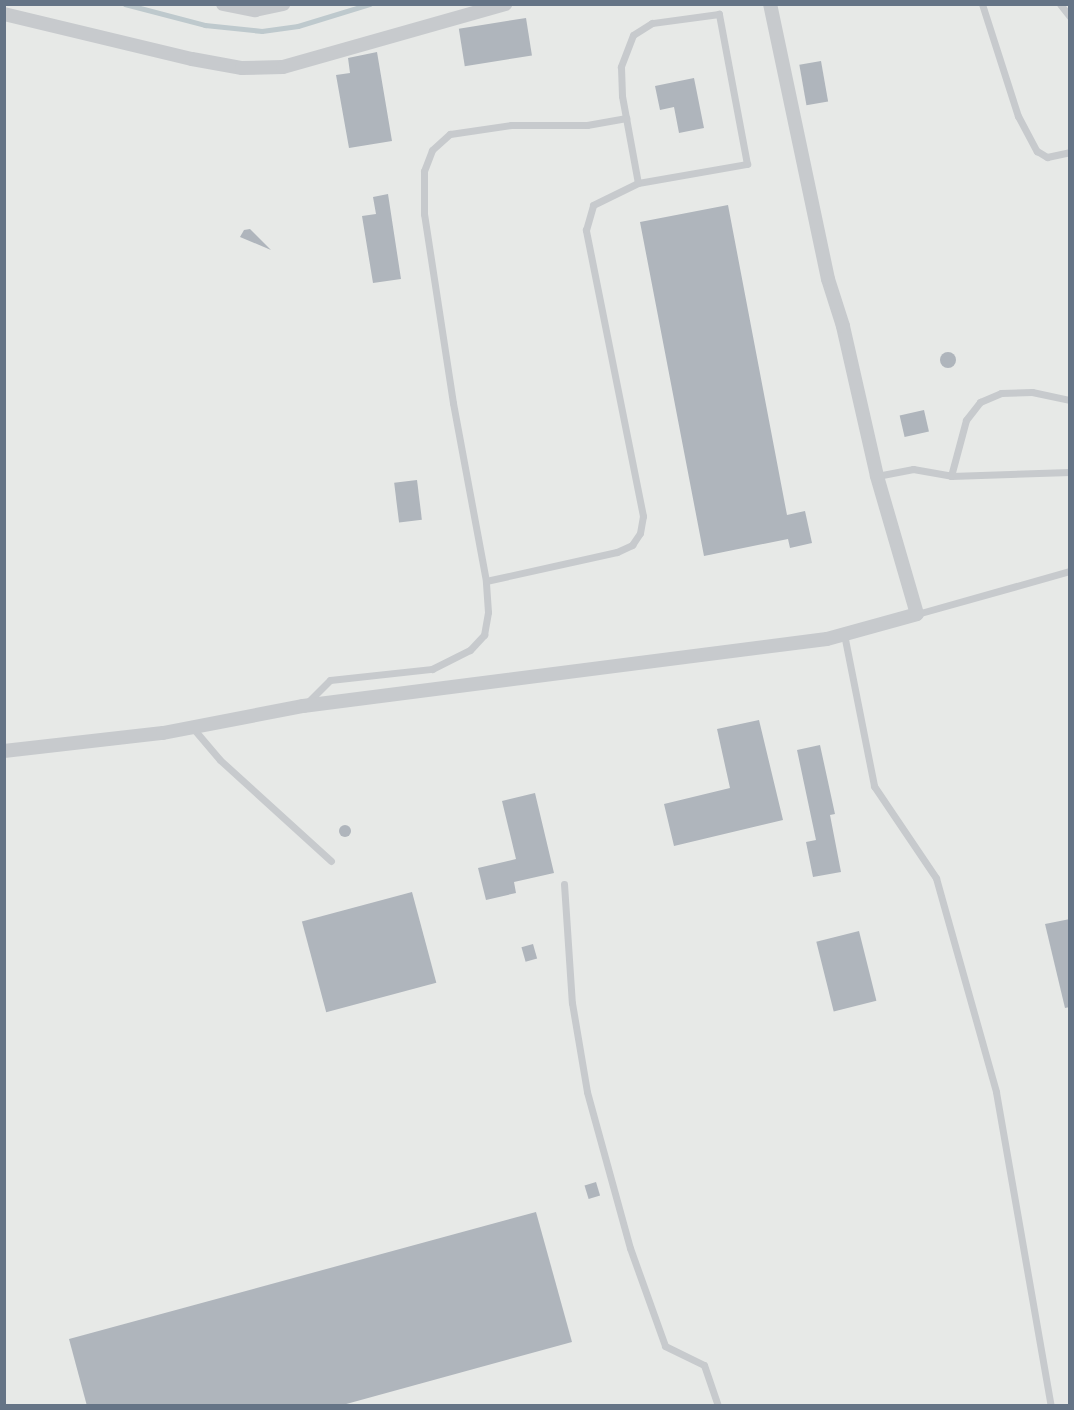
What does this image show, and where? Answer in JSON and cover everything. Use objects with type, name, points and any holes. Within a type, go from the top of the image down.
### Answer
[{"type":"street","points":[[223,4],[255,10],[283,4]]},
{"type":"street","points":[[4,14],[192,59],[242,68],[283,67],[505,4]]},
{"type":"street","points":[[4,751],[140,736],[303,706],[827,639],[917,614],[877,476],[843,326],[828,279],[770,4]]},
{"type":"lane","points":[[982,4],[1018,116],[1037,151],[1047,157],[1070,152]]},
{"type":"lane","points":[[1060,4],[1070,17]]},
{"type":"lane","points":[[486,581],[617,552],[632,545],[640,533],[643,516],[586,230],[593,205],[638,183],[747,164],[719,15],[652,23],[633,35],[621,68],[626,118],[638,183]]},
{"type":"lane","points":[[303,706],[330,680],[432,669],[470,650],[484,635],[488,612],[486,581],[449,380],[424,214],[424,171],[432,150],[450,134],[511,125],[586,125],[626,118]]},
{"type":"lane","points":[[951,476],[966,420],[980,402],[1001,393],[1032,392],[1070,400]]},
{"type":"lane","points":[[877,476],[913,469],[951,476],[1070,472]]},
{"type":"lane","points":[[917,614],[1070,571]]},
{"type":"lane","points":[[844,634],[874,786],[936,878],[996,1092],[1051,1406]]},
{"type":"lane","points":[[192,727],[220,760],[331,861]]},
{"type":"lane","points":[[564,884],[572,1003],[587,1092],[630,1248],[665,1346],[704,1365],[718,1406]]},
{"type":"shaded area","points":[[5,5],[1069,5],[1069,1405],[5,1405]]},
{"type":"building","points":[[526,18],[532,56],[465,66],[459,29]]},
{"type":"building","points":[[377,52],[392,141],[349,148],[336,75],[350,73],[348,58]]},
{"type":"building","points":[[821,61],[828,101],[806,105],[799,65]]},
{"type":"building","points":[[694,78],[704,128],[679,133],[674,107],[660,110],[655,86]]},
{"type":"building","points":[[388,194],[401,279],[373,283],[362,216],[376,214],[373,197]]},
{"type":"building","points":[[728,205],[787,515],[805,511],[812,543],[790,548],[788,539],[704,556],[640,222]]},
{"type":"building","points":[[250,229],[271,250],[240,237],[244,230]]},
{"type":"building","points":[[948,352],[954,354],[956,360],[954,366],[948,368],[942,366],[940,360],[942,354]]},
{"type":"building","points":[[924,410],[929,431],[905,437],[900,416]]},
{"type":"building","points":[[417,480],[422,520],[399,523],[394,483]]},
{"type":"building","points":[[759,720],[783,820],[674,846],[664,804],[730,788],[717,729]]},
{"type":"building","points":[[820,745],[835,814],[830,815],[841,872],[813,877],[806,842],[816,840],[797,750]]},
{"type":"building","points":[[535,793],[554,873],[514,882],[516,893],[486,900],[478,868],[516,859],[502,801]]},
{"type":"building","points":[[347,825],[351,831],[347,837],[343,837],[339,829]]},
{"type":"building","points":[[412,892],[436,983],[326,1012],[302,922]]},
{"type":"building","points":[[1070,919],[1070,1007],[1065,1008],[1045,924]]},
{"type":"building","points":[[859,931],[876,1001],[834,1012],[816,942]]},
{"type":"building","points":[[533,944],[537,958],[526,962],[521,947]]},
{"type":"building","points":[[596,1182],[600,1195],[589,1199],[585,1186]]},
{"type":"building","points":[[536,1212],[572,1342],[339,1406],[87,1406],[69,1339]]},
{"type":"waterway","points":[[125,4],[205,25],[262,31],[298,26],[370,4]]}]
